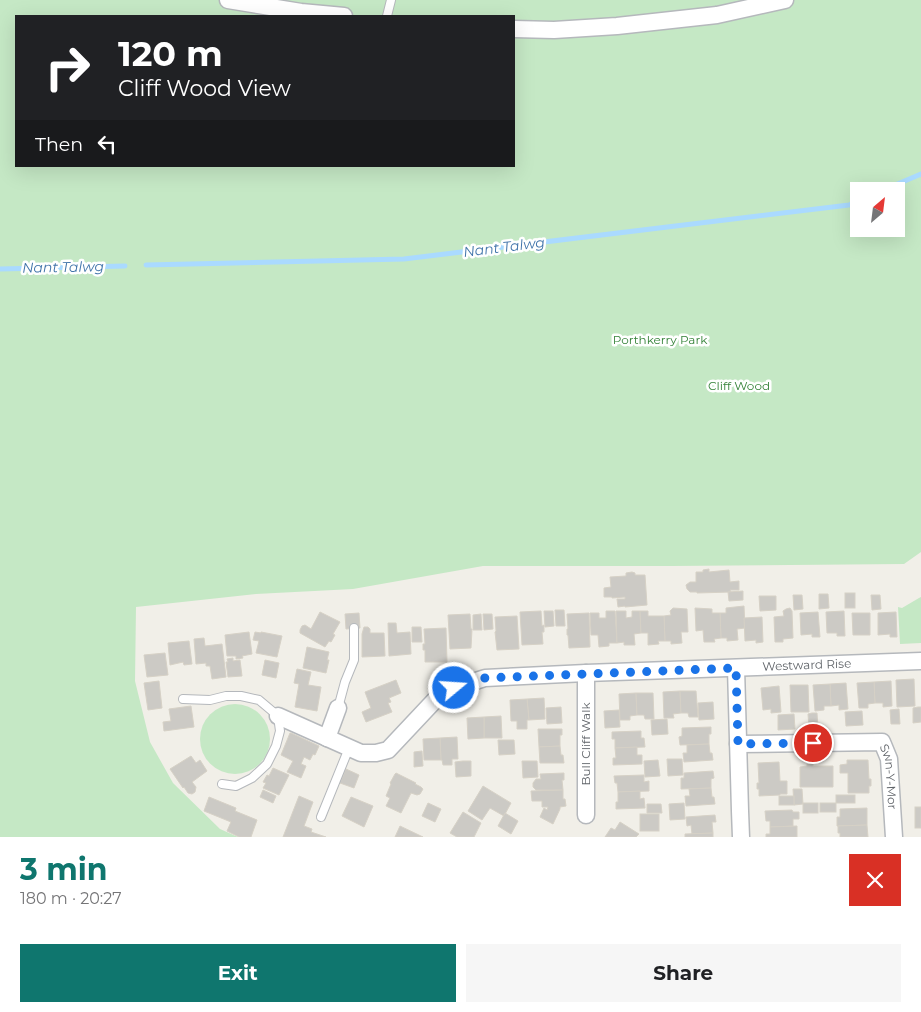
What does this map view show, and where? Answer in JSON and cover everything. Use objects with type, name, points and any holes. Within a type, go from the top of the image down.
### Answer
[{"type":"street","points":[[228,0],[334,15]]},
{"type":"street","points":[[515,29],[617,26],[717,15],[785,0]]},
{"type":"street","name":"Westward Rise","points":[[278,716],[361,753],[376,753],[388,750],[435,700],[454,688],[485,678],[921,661]]},
{"type":"street","points":[[736,668],[741,837]]},
{"type":"street","name":"Bull Cliff Walk","points":[[586,673],[586,815]]},
{"type":"street","points":[[327,738],[338,708]]},
{"type":"street","name":"Swn-Y-Mor","points":[[738,744],[882,742],[889,758],[894,837]]},
{"type":"lane","points":[[387,15],[390,0]]},
{"type":"lane","points":[[338,708],[345,682],[354,660],[354,628]]},
{"type":"lane","points":[[183,700],[210,700],[226,696],[241,696],[259,700],[278,716],[280,731],[276,746],[267,764],[252,778],[236,786],[222,784]]},
{"type":"lane","points":[[322,817],[349,748]]},
{"type":"green space","name":"Cliff Wood","points":[[0,0],[921,0],[921,552],[904,564],[483,566],[353,589],[256,594],[136,607],[135,681],[150,742],[173,783],[220,829],[238,837],[0,837]]},
{"type":"green space","points":[[921,597],[921,643],[900,644],[898,607],[902,608]]},
{"type":"green space","points":[[235,704],[248,707],[260,714],[267,726],[270,739],[267,752],[260,764],[248,771],[235,774],[222,771],[210,764],[203,752],[200,739],[203,726],[210,714],[222,707]]},
{"type":"building","points":[[709,569],[709,572],[729,570],[730,582],[739,581],[739,590],[730,590],[731,592],[690,592],[686,585],[690,582],[696,582],[696,572],[703,572],[703,570]]},
{"type":"building","points":[[632,572],[635,575],[645,575],[647,605],[618,607],[617,599],[625,599],[625,597],[604,597],[604,588],[611,587],[610,577],[626,576],[626,573]]},
{"type":"building","points":[[743,591],[743,600],[729,601],[728,592]]},
{"type":"building","points":[[845,593],[855,593],[855,608],[845,608]]},
{"type":"building","points":[[819,594],[828,594],[829,608],[819,609]]},
{"type":"building","points":[[793,595],[802,595],[803,609],[794,610]]},
{"type":"building","points":[[871,595],[880,595],[881,609],[872,610]]},
{"type":"building","points":[[759,596],[776,596],[776,610],[760,611]]},
{"type":"building","points":[[744,606],[745,628],[737,629],[738,640],[727,641],[727,638],[721,638],[720,613],[726,613],[726,608]]},
{"type":"building","points":[[673,608],[687,609],[688,632],[681,632],[682,643],[671,644],[671,641],[665,641],[664,616],[671,615],[670,611]]},
{"type":"building","points":[[695,608],[712,609],[712,613],[720,613],[721,638],[714,639],[715,642],[704,642],[703,630],[696,631]]},
{"type":"building","points":[[790,608],[792,611],[793,638],[783,639],[783,642],[775,642],[774,617],[784,616],[783,611]]},
{"type":"building","points":[[555,610],[564,610],[565,626],[556,626]]},
{"type":"building","points":[[541,611],[542,626],[544,625],[544,632],[542,632],[543,644],[522,645],[520,612]]},
{"type":"building","points":[[544,611],[553,611],[554,626],[545,627]]},
{"type":"building","points":[[606,611],[615,611],[617,643],[609,643],[609,646],[599,647],[598,635],[591,635],[590,613],[599,613],[599,618],[606,618]]},
{"type":"building","points":[[616,611],[626,611],[626,618],[632,617],[632,611],[640,611],[641,633],[634,634],[635,645],[624,645],[624,642],[617,643]]},
{"type":"building","points":[[640,611],[648,611],[648,616],[664,616],[665,641],[658,641],[659,644],[648,645],[648,633],[641,633]]},
{"type":"building","points":[[844,611],[845,636],[837,636],[837,633],[827,633],[826,612]]},
{"type":"building","points":[[320,612],[340,622],[331,642],[329,641],[325,647],[300,633],[302,626],[305,625],[311,629]]},
{"type":"building","points":[[818,612],[820,637],[812,637],[812,634],[801,635],[800,613]]},
{"type":"building","points":[[896,612],[897,637],[890,637],[890,634],[878,635],[878,613]]},
{"type":"building","points":[[359,613],[360,628],[346,629],[345,614]]},
{"type":"building","points":[[589,613],[590,647],[569,648],[567,614]]},
{"type":"building","points":[[852,613],[870,613],[870,635],[853,635]]},
{"type":"building","points":[[470,614],[472,629],[471,648],[450,649],[448,615]]},
{"type":"building","points":[[481,614],[482,630],[473,630],[473,615]]},
{"type":"building","points":[[483,614],[492,614],[493,629],[484,630]]},
{"type":"building","points":[[517,616],[519,649],[497,650],[495,617]]},
{"type":"building","points":[[762,617],[763,642],[756,643],[756,640],[745,641],[744,618]]},
{"type":"building","points":[[388,623],[396,623],[397,633],[410,632],[411,654],[389,656]]},
{"type":"building","points":[[364,627],[370,629],[370,633],[384,633],[385,656],[362,657],[362,634]]},
{"type":"building","points":[[412,627],[421,627],[422,642],[412,642]]},
{"type":"building","points":[[446,628],[447,662],[425,662],[425,650],[423,650],[423,644],[425,644],[424,629]]},
{"type":"building","points":[[249,632],[252,654],[236,659],[236,656],[227,656],[225,635]]},
{"type":"building","points":[[255,632],[282,636],[277,657],[256,653],[259,641],[253,640]]},
{"type":"building","points":[[204,638],[205,646],[222,644],[226,677],[212,679],[210,666],[206,666],[206,663],[196,664],[194,639]]},
{"type":"building","points":[[189,641],[192,664],[184,665],[183,662],[170,665],[168,643]]},
{"type":"building","points":[[307,647],[329,652],[326,673],[303,668]]},
{"type":"building","points":[[165,653],[168,675],[147,677],[144,655]]},
{"type":"building","points":[[233,658],[233,661],[240,660],[242,676],[228,677],[226,662],[228,662],[227,659]]},
{"type":"building","points":[[265,660],[279,663],[276,678],[262,675]]},
{"type":"building","points":[[297,669],[311,672],[308,685],[321,687],[317,711],[295,707],[299,684],[294,683]]},
{"type":"building","points":[[914,679],[915,706],[897,707],[896,680]]},
{"type":"building","points":[[396,680],[401,693],[389,698],[391,702],[388,703],[392,712],[366,722],[362,712],[371,708],[365,692]]},
{"type":"building","points":[[159,681],[162,708],[148,710],[144,683]]},
{"type":"building","points":[[891,681],[892,706],[883,707],[883,703],[875,703],[874,682]]},
{"type":"building","points":[[874,682],[875,703],[868,704],[868,708],[859,708],[857,683]]},
{"type":"building","points":[[846,683],[848,709],[839,710],[839,705],[831,706],[830,684]]},
{"type":"building","points":[[830,684],[831,706],[824,706],[824,710],[815,711],[813,685]]},
{"type":"building","points":[[790,685],[808,685],[809,712],[791,712]]},
{"type":"building","points":[[779,686],[781,712],[771,713],[771,709],[763,710],[761,688]]},
{"type":"building","points":[[680,691],[681,713],[673,714],[674,718],[664,718],[663,692]]},
{"type":"building","points":[[680,691],[696,691],[698,717],[689,717],[688,713],[681,713]]},
{"type":"building","points":[[636,693],[637,715],[630,716],[630,720],[620,720],[619,694]]},
{"type":"building","points":[[636,693],[653,693],[654,719],[645,719],[644,715],[637,715]]},
{"type":"building","points":[[544,698],[545,719],[529,720],[527,699]]},
{"type":"building","points":[[527,699],[529,720],[527,720],[527,729],[517,729],[517,721],[511,721],[510,700]]},
{"type":"building","points":[[713,702],[714,719],[699,720],[698,703]]},
{"type":"building","points":[[191,706],[194,727],[164,731],[163,722],[171,721],[169,709]]},
{"type":"building","points":[[561,707],[562,723],[547,724],[546,708]]},
{"type":"building","points":[[921,707],[921,722],[913,723],[913,708]]},
{"type":"building","points":[[899,709],[900,724],[891,724],[890,710]]},
{"type":"building","points":[[619,710],[620,727],[605,728],[604,711]]},
{"type":"building","points":[[862,711],[863,725],[846,726],[845,712]]},
{"type":"building","points":[[817,713],[818,728],[809,728],[808,714]]},
{"type":"building","points":[[794,714],[795,729],[778,730],[778,715]]},
{"type":"building","points":[[501,716],[502,738],[484,738],[484,717]]},
{"type":"building","points":[[484,717],[484,738],[468,739],[467,718]]},
{"type":"building","points":[[667,719],[668,734],[652,735],[651,720]]},
{"type":"building","points":[[711,727],[709,744],[680,745],[679,737],[682,736],[682,728]]},
{"type":"building","points":[[538,729],[562,729],[560,746],[539,747]]},
{"type":"building","points":[[641,731],[641,738],[644,738],[645,747],[615,748],[615,739],[612,739],[612,732]]},
{"type":"building","points":[[290,733],[319,746],[315,755],[313,754],[310,760],[304,757],[301,764],[306,766],[301,778],[287,772],[293,761],[281,755]]},
{"type":"building","points":[[457,737],[458,759],[452,759],[452,765],[443,765],[440,738]]},
{"type":"building","points":[[440,738],[441,760],[424,760],[423,739]]},
{"type":"building","points":[[498,740],[514,740],[515,754],[499,755]]},
{"type":"building","points":[[709,744],[713,760],[684,762],[683,753],[687,753],[687,745]]},
{"type":"building","points":[[560,746],[564,763],[540,763],[539,747]]},
{"type":"building","points":[[637,747],[637,755],[642,755],[642,764],[613,765],[613,758],[616,758],[615,748]]},
{"type":"building","points":[[422,751],[423,766],[414,767],[414,752]]},
{"type":"building","points":[[191,756],[196,763],[200,760],[207,771],[192,782],[196,787],[195,792],[192,794],[183,788],[170,769]]},
{"type":"building","points":[[667,759],[682,759],[683,775],[668,776]]},
{"type":"building","points":[[658,760],[660,776],[645,777],[644,761]]},
{"type":"building","points":[[847,760],[868,760],[869,779],[871,779],[869,793],[848,793],[848,773],[840,773],[840,765],[847,764]]},
{"type":"building","points":[[471,761],[471,776],[456,777],[455,762]]},
{"type":"building","points":[[522,761],[537,761],[538,777],[523,778]]},
{"type":"building","points":[[779,762],[780,781],[787,781],[787,794],[759,796],[759,789],[757,789],[757,783],[759,783],[758,763]]},
{"type":"building","points":[[807,764],[813,764],[813,766],[833,766],[833,787],[800,787],[800,767],[807,766]]},
{"type":"building","points":[[273,768],[289,775],[279,795],[263,788],[266,783],[263,782]]},
{"type":"building","points":[[346,769],[359,775],[354,788],[340,783]]},
{"type":"building","points":[[713,771],[714,778],[711,779],[711,788],[681,789],[681,778],[684,778],[684,773]]},
{"type":"building","points":[[396,773],[416,783],[423,789],[417,795],[411,793],[401,813],[386,806],[390,798],[386,796],[390,783]]},
{"type":"building","points":[[564,773],[564,780],[562,780],[563,790],[536,790],[533,787],[536,779],[541,779],[540,774]]},
{"type":"building","points":[[644,775],[644,782],[649,781],[649,791],[618,792],[614,776]]},
{"type":"building","points":[[483,786],[511,803],[504,816],[490,808],[482,820],[468,811]]},
{"type":"building","points":[[711,788],[715,804],[686,806],[685,796],[690,796],[689,789]]},
{"type":"building","points":[[793,789],[802,789],[803,804],[794,805]]},
{"type":"building","points":[[263,790],[276,796],[273,803],[260,797]]},
{"type":"building","points":[[563,790],[563,799],[565,799],[566,806],[560,807],[553,824],[540,817],[544,808],[547,810],[548,807],[542,807],[542,801],[532,801],[531,791]]},
{"type":"building","points":[[640,791],[640,799],[644,798],[645,808],[616,809],[618,792]]},
{"type":"building","points":[[836,795],[855,795],[855,803],[836,803]]},
{"type":"building","points":[[299,796],[313,802],[304,826],[312,829],[311,832],[326,837],[283,837]]},
{"type":"building","points":[[779,796],[794,796],[794,805],[779,805]]},
{"type":"building","points":[[209,797],[236,808],[235,811],[257,820],[251,837],[239,837],[227,831],[231,822],[204,811]]},
{"type":"building","points":[[351,797],[373,806],[364,827],[342,816]]},
{"type":"building","points":[[428,803],[441,809],[435,822],[422,816]]},
{"type":"building","points":[[684,803],[685,819],[670,820],[669,804]]},
{"type":"building","points":[[803,803],[818,803],[818,813],[803,813]]},
{"type":"building","points":[[820,803],[836,803],[836,812],[820,812]]},
{"type":"building","points":[[647,804],[661,804],[662,813],[647,813]]},
{"type":"building","points":[[915,807],[921,807],[921,828],[915,828]]},
{"type":"building","points":[[867,808],[867,825],[837,826],[837,817],[840,817],[840,809]]},
{"type":"building","points":[[792,810],[793,812],[799,812],[799,819],[793,819],[793,826],[770,827],[770,821],[766,821],[765,811]]},
{"type":"building","points":[[463,812],[481,823],[474,837],[457,837],[450,833]]},
{"type":"building","points":[[505,813],[518,821],[511,834],[498,826]]},
{"type":"building","points":[[640,814],[659,814],[659,831],[640,831]]},
{"type":"building","points":[[715,815],[716,822],[712,822],[713,833],[692,834],[691,825],[687,826],[686,817]]},
{"type":"building","points":[[620,822],[639,834],[636,837],[605,837],[611,828],[615,830]]},
{"type":"building","points":[[867,825],[868,837],[840,837],[840,833],[838,833],[838,826]]},
{"type":"building","points":[[400,826],[423,837],[395,837]]},
{"type":"building","points":[[797,826],[797,837],[766,837],[766,834],[770,834],[770,827]]},
{"type":"building","points":[[713,833],[713,837],[685,837],[685,834]]},
{"type":"waterway","name":"Nant Talwg","points":[[902,182],[921,174]]},
{"type":"waterway","name":"Nant Talwg","points":[[146,265],[404,259],[850,205]]},
{"type":"waterway","name":"Nant Talwg","points":[[0,269],[125,266]]},
{"type":"route","points":[[454,688],[485,678],[736,668],[738,744],[813,743]]},
{"type":"park label","name":"Porthkerry Park","points":[[660,340]]}]
